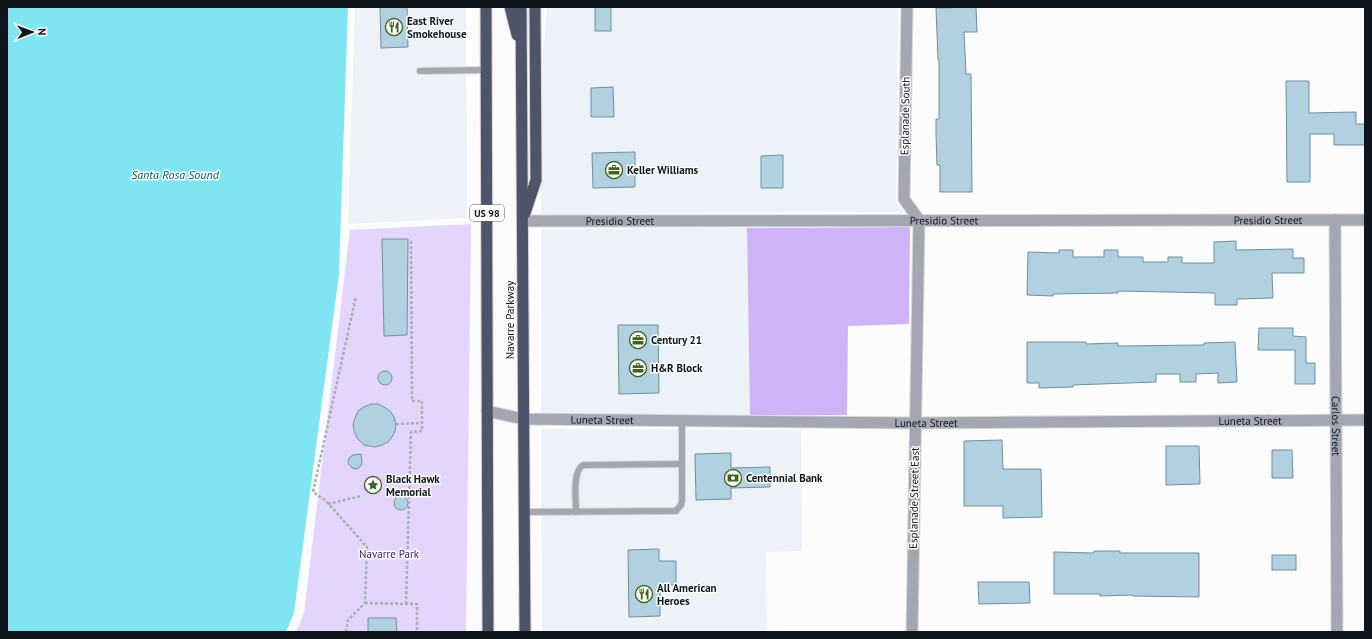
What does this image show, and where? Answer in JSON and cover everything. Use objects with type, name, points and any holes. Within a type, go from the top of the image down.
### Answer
[{"type":"highway","name":"Navarre Parkway","points":[[486,7],[488,632]]},
{"type":"highway","points":[[510,7],[521,53]]},
{"type":"highway","name":"Navarre Parkway","points":[[521,7],[525,632]]},
{"type":"highway","points":[[523,221],[536,180],[535,7]]},
{"type":"street","name":"Esplanade South","points":[[907,7],[904,199],[919,220]]},
{"type":"street","name":"Esplanade Street East","points":[[912,632],[919,220]]},
{"type":"street","name":"Carlos Street","points":[[1335,220],[1338,632]]},
{"type":"street","name":"Presidio Street","points":[[523,221],[1365,220]]},
{"type":"street","name":"Luneta Street","points":[[487,411],[523,419],[915,423],[1365,420]]},
{"type":"lane","points":[[420,71],[486,70]]},
{"type":"lane","points":[[524,512],[676,511],[681,506],[682,501],[682,420]]},
{"type":"lane","points":[[576,512],[576,474],[579,468],[583,465],[682,464]]},
{"type":"path","points":[[406,604],[411,432],[422,431],[422,401],[412,401],[411,240]]},
{"type":"path","points":[[346,632],[348,620],[365,603],[368,547],[328,504],[313,492],[356,296]]},
{"type":"path","points":[[396,424],[422,423]]},
{"type":"path","points":[[328,504],[361,496]]},
{"type":"path","points":[[365,603],[417,604],[417,632]]},
{"type":"shaded area","points":[[355,7],[466,7],[467,218],[348,224]]},
{"type":"shaded area","points":[[547,7],[898,7],[896,199],[897,203],[904,212],[541,214],[540,95]]},
{"type":"shaded area","points":[[910,227],[909,324],[848,326],[847,415],[750,415],[747,228]]},
{"type":"shaded area","points":[[747,228],[750,415],[541,415],[541,229]]},
{"type":"shaded area","points":[[541,429],[801,430],[802,551],[766,552],[767,632],[542,632]]},
{"type":"green space","name":"Navarre Park","points":[[471,224],[466,632],[296,632],[304,613],[350,230]]},
{"type":"water","name":"Santa Rosa Sound","points":[[7,7],[348,7],[339,274],[294,613],[286,632],[7,632]]},
{"type":"building","name":"East River Smokehouse","points":[[380,7],[407,7],[408,47],[381,48]]},
{"type":"building","points":[[595,7],[611,7],[611,31],[595,31]]},
{"type":"building","points":[[976,7],[977,32],[964,32],[966,74],[971,74],[972,192],[940,192],[940,165],[937,165],[936,134],[936,119],[939,119],[939,60],[936,8]]},
{"type":"building","points":[[1286,81],[1309,81],[1309,113],[1356,112],[1356,124],[1365,124],[1365,145],[1334,145],[1334,134],[1310,134],[1310,182],[1287,182]]},
{"type":"building","points":[[613,87],[614,117],[591,117],[591,88]]},
{"type":"building","name":"Keller Williams","points":[[635,152],[635,187],[593,188],[592,153]]},
{"type":"building","points":[[783,155],[783,188],[761,188],[761,156]]},
{"type":"building","points":[[382,239],[408,239],[407,335],[384,336]]},
{"type":"building","points":[[1236,241],[1236,250],[1293,249],[1293,258],[1304,258],[1304,273],[1272,273],[1273,298],[1237,299],[1237,305],[1215,305],[1215,293],[1118,291],[1118,293],[1053,294],[1053,296],[1027,295],[1028,252],[1059,253],[1059,250],[1073,250],[1073,257],[1104,257],[1104,250],[1118,250],[1118,257],[1143,257],[1143,262],[1168,262],[1168,257],[1182,257],[1182,263],[1214,263],[1214,242]]},
{"type":"building","points":[[618,325],[658,325],[659,393],[619,394]]},
{"type":"building","points":[[1259,328],[1293,328],[1293,336],[1306,337],[1306,363],[1315,363],[1315,384],[1295,384],[1295,350],[1258,350]]},
{"type":"building","points":[[1027,342],[1086,342],[1086,344],[1118,343],[1118,346],[1204,345],[1204,343],[1235,342],[1237,382],[1218,383],[1218,373],[1196,374],[1196,382],[1180,382],[1180,374],[1156,374],[1156,382],[1073,385],[1073,387],[1039,388],[1039,383],[1027,383]]},
{"type":"building","points":[[385,371],[390,373],[392,378],[390,383],[385,385],[380,383],[378,378],[380,373]]},
{"type":"building","points":[[371,404],[378,404],[390,411],[396,424],[395,431],[388,442],[375,447],[364,445],[357,438],[353,424],[358,411]]},
{"type":"building","points":[[1002,440],[1003,469],[1041,469],[1042,517],[1003,518],[1003,506],[964,506],[964,441]]},
{"type":"building","points":[[1166,446],[1199,446],[1200,484],[1166,485]]},
{"type":"building","points":[[1272,450],[1292,450],[1293,478],[1272,478]]},
{"type":"building","name":"Centennial Bank","points":[[731,453],[731,468],[770,467],[770,487],[731,488],[731,499],[696,500],[695,454]]},
{"type":"building","points":[[361,454],[361,466],[357,469],[352,468],[348,463],[349,458],[353,455]]},
{"type":"building","points":[[401,496],[406,498],[408,503],[406,508],[401,510],[396,508],[394,503],[396,498]]},
{"type":"building","points":[[659,549],[659,561],[676,561],[676,585],[660,585],[660,616],[629,617],[628,550]]},
{"type":"building","points":[[1094,551],[1120,551],[1120,553],[1199,553],[1199,597],[1054,594],[1054,552],[1094,553]]},
{"type":"building","points":[[1272,555],[1296,555],[1296,570],[1272,570]]},
{"type":"building","points":[[978,582],[1029,582],[1030,603],[979,604]]},
{"type":"building","points":[[368,618],[396,618],[397,632],[368,632]]},
{"type":"place","name":"East River Smokehouse","points":[[394,27]]},
{"type":"place","name":"Keller Williams","points":[[614,170]]},
{"type":"place","name":"Century 21","points":[[638,340]]},
{"type":"place","name":"H&R Block","points":[[638,368]]},
{"type":"place","name":"Centennial Bank","points":[[733,478]]},
{"type":"place","name":"Black Hawk Memorial","points":[[373,485]]},
{"type":"place","name":"All American Heroes","points":[[644,594]]}]
